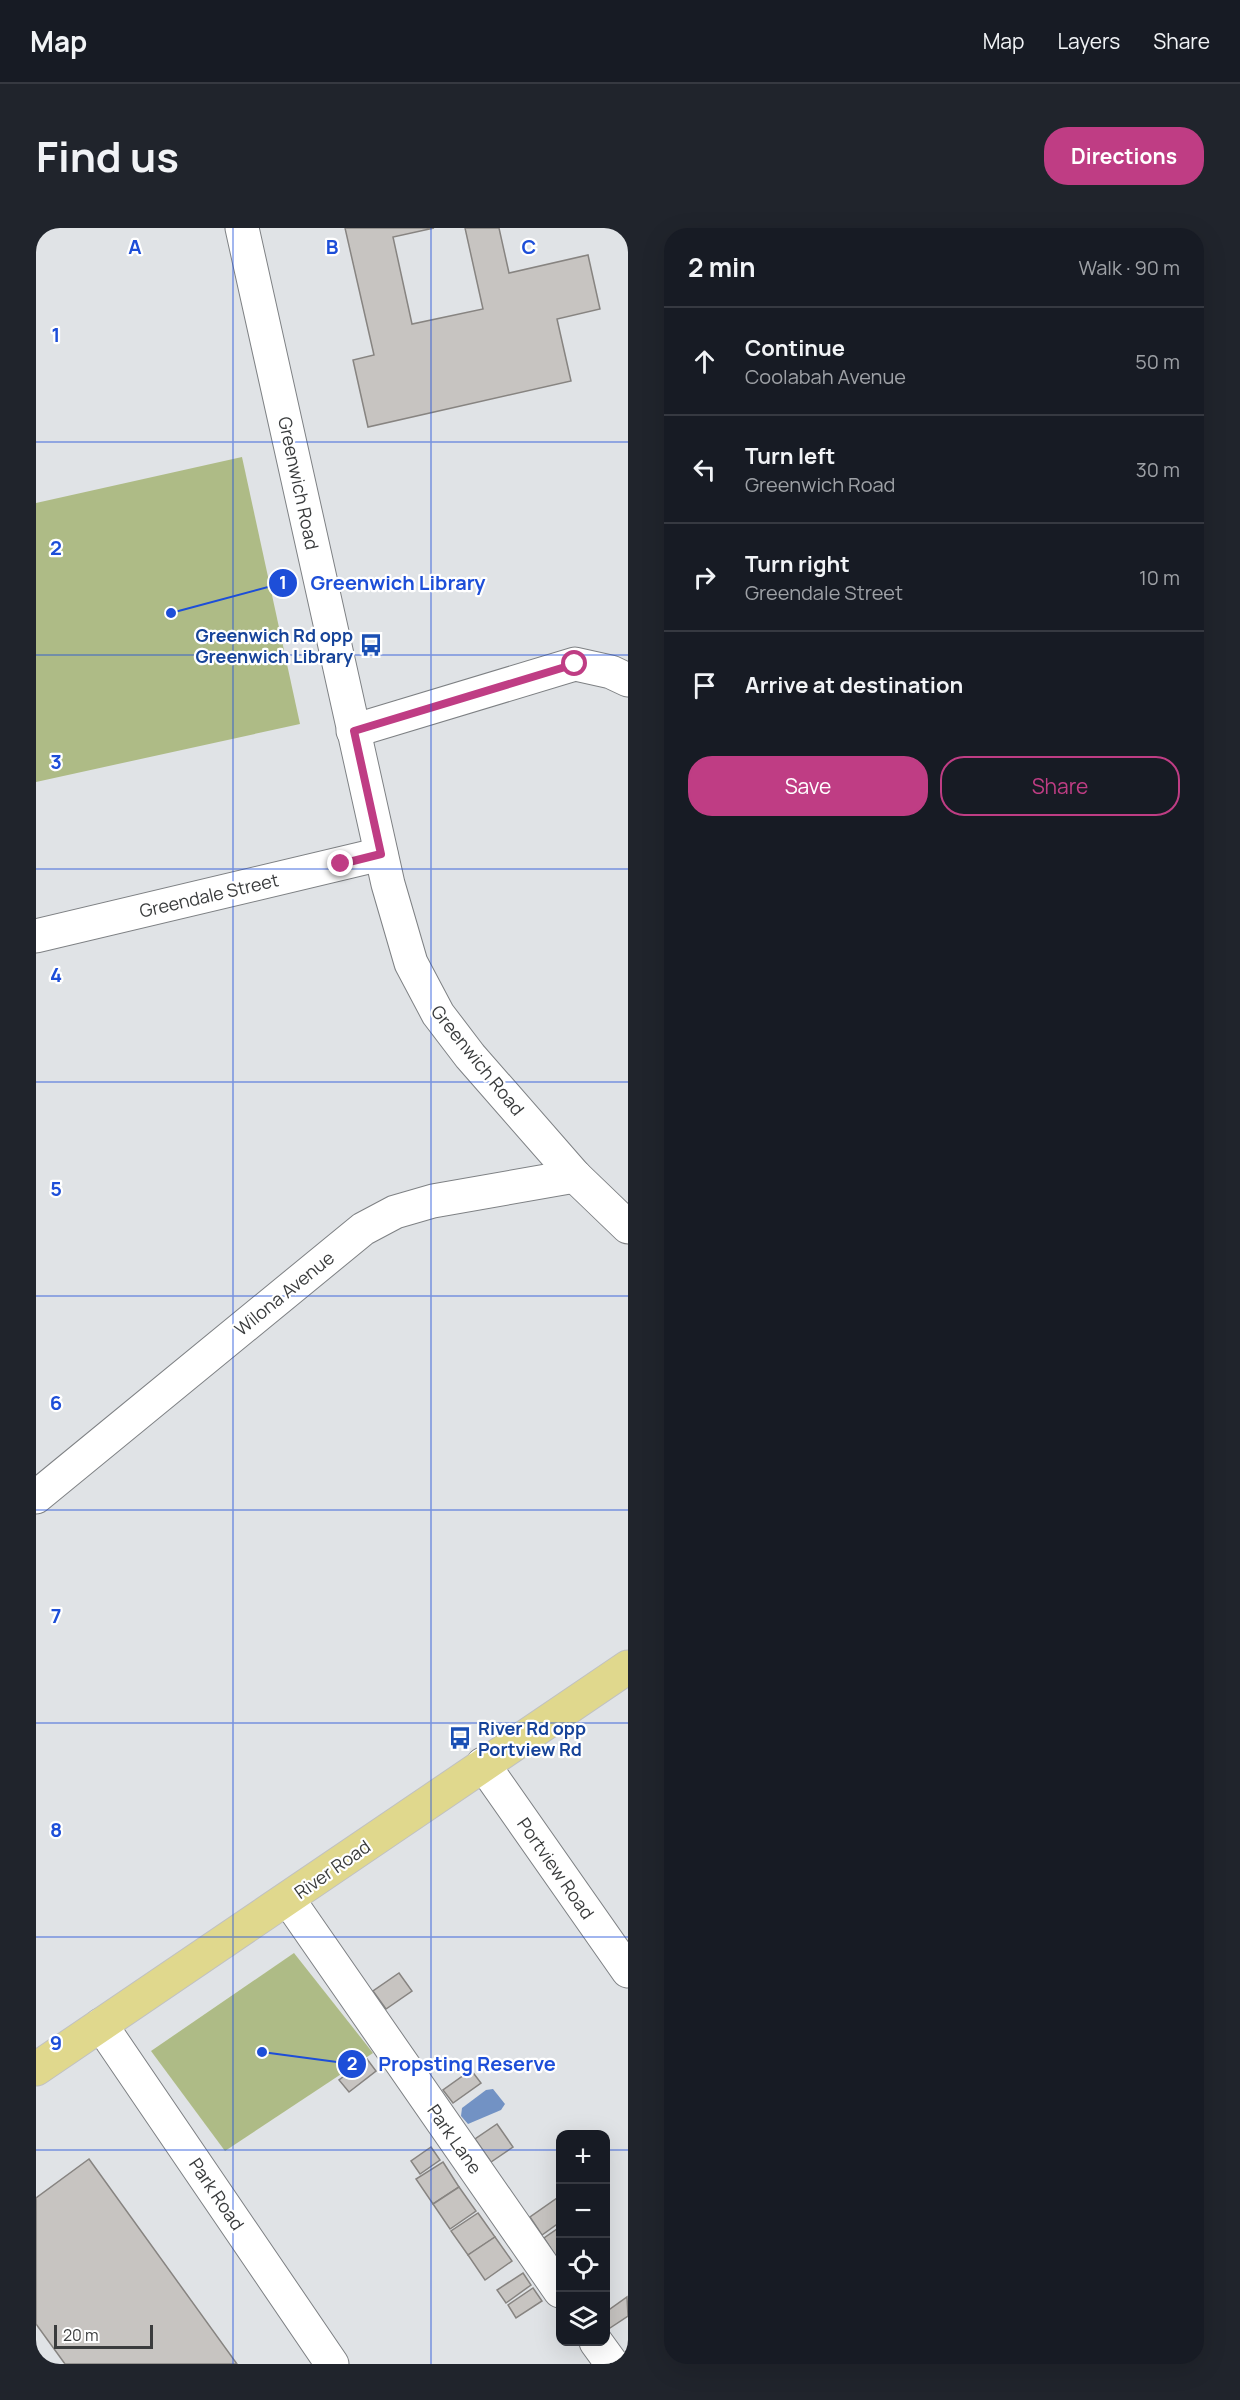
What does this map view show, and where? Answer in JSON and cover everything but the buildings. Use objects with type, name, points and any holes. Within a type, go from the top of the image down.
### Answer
[{"type":"main road","name":"River Road","points":[[36,2069],[628,1667]]},
{"type":"street","name":"Greenwich Road","points":[[242,228],[381,854],[398,924],[411,963],[438,1014],[470,1056],[575,1176],[628,1227]]},
{"type":"street","points":[[354,731],[575,664],[611,672],[628,680]]},
{"type":"street","name":"Greendale Street","points":[[36,936],[381,854]]},
{"type":"street","name":"Wilona Avenue","points":[[36,1497],[363,1229],[395,1212],[433,1201],[575,1176]]},
{"type":"street","name":"Portview Road","points":[[483,1764],[628,1971]]},
{"type":"street","name":"Park Lane","points":[[288,1899],[556,2283]]},
{"type":"street","name":"Park Road","points":[[101,2025],[332,2364]]},
{"type":"street","points":[[599,2346],[612,2364]]},
{"type":"green space","points":[[242,457],[300,724],[36,782],[36,503]]},
{"type":"green space","points":[[294,1953],[373,2053],[225,2151],[151,2051]]},
{"type":"water","points":[[493,2089],[505,2104],[501,2110],[468,2124],[461,2116],[462,2108],[486,2090]]},
{"type":"place","name":"Greenwich Library","points":[[171,613]]},
{"type":"place","name":"Greenwich Rd opp Greenwich Library","points":[[371,645]]},
{"type":"place","name":"River Rd opp Portview Rd","points":[[460,1738]]},
{"type":"place","name":"Propsting Reserve","points":[[262,2052]]},
{"type":"route","points":[[341,864],[381,854],[354,731],[575,664]]}]
